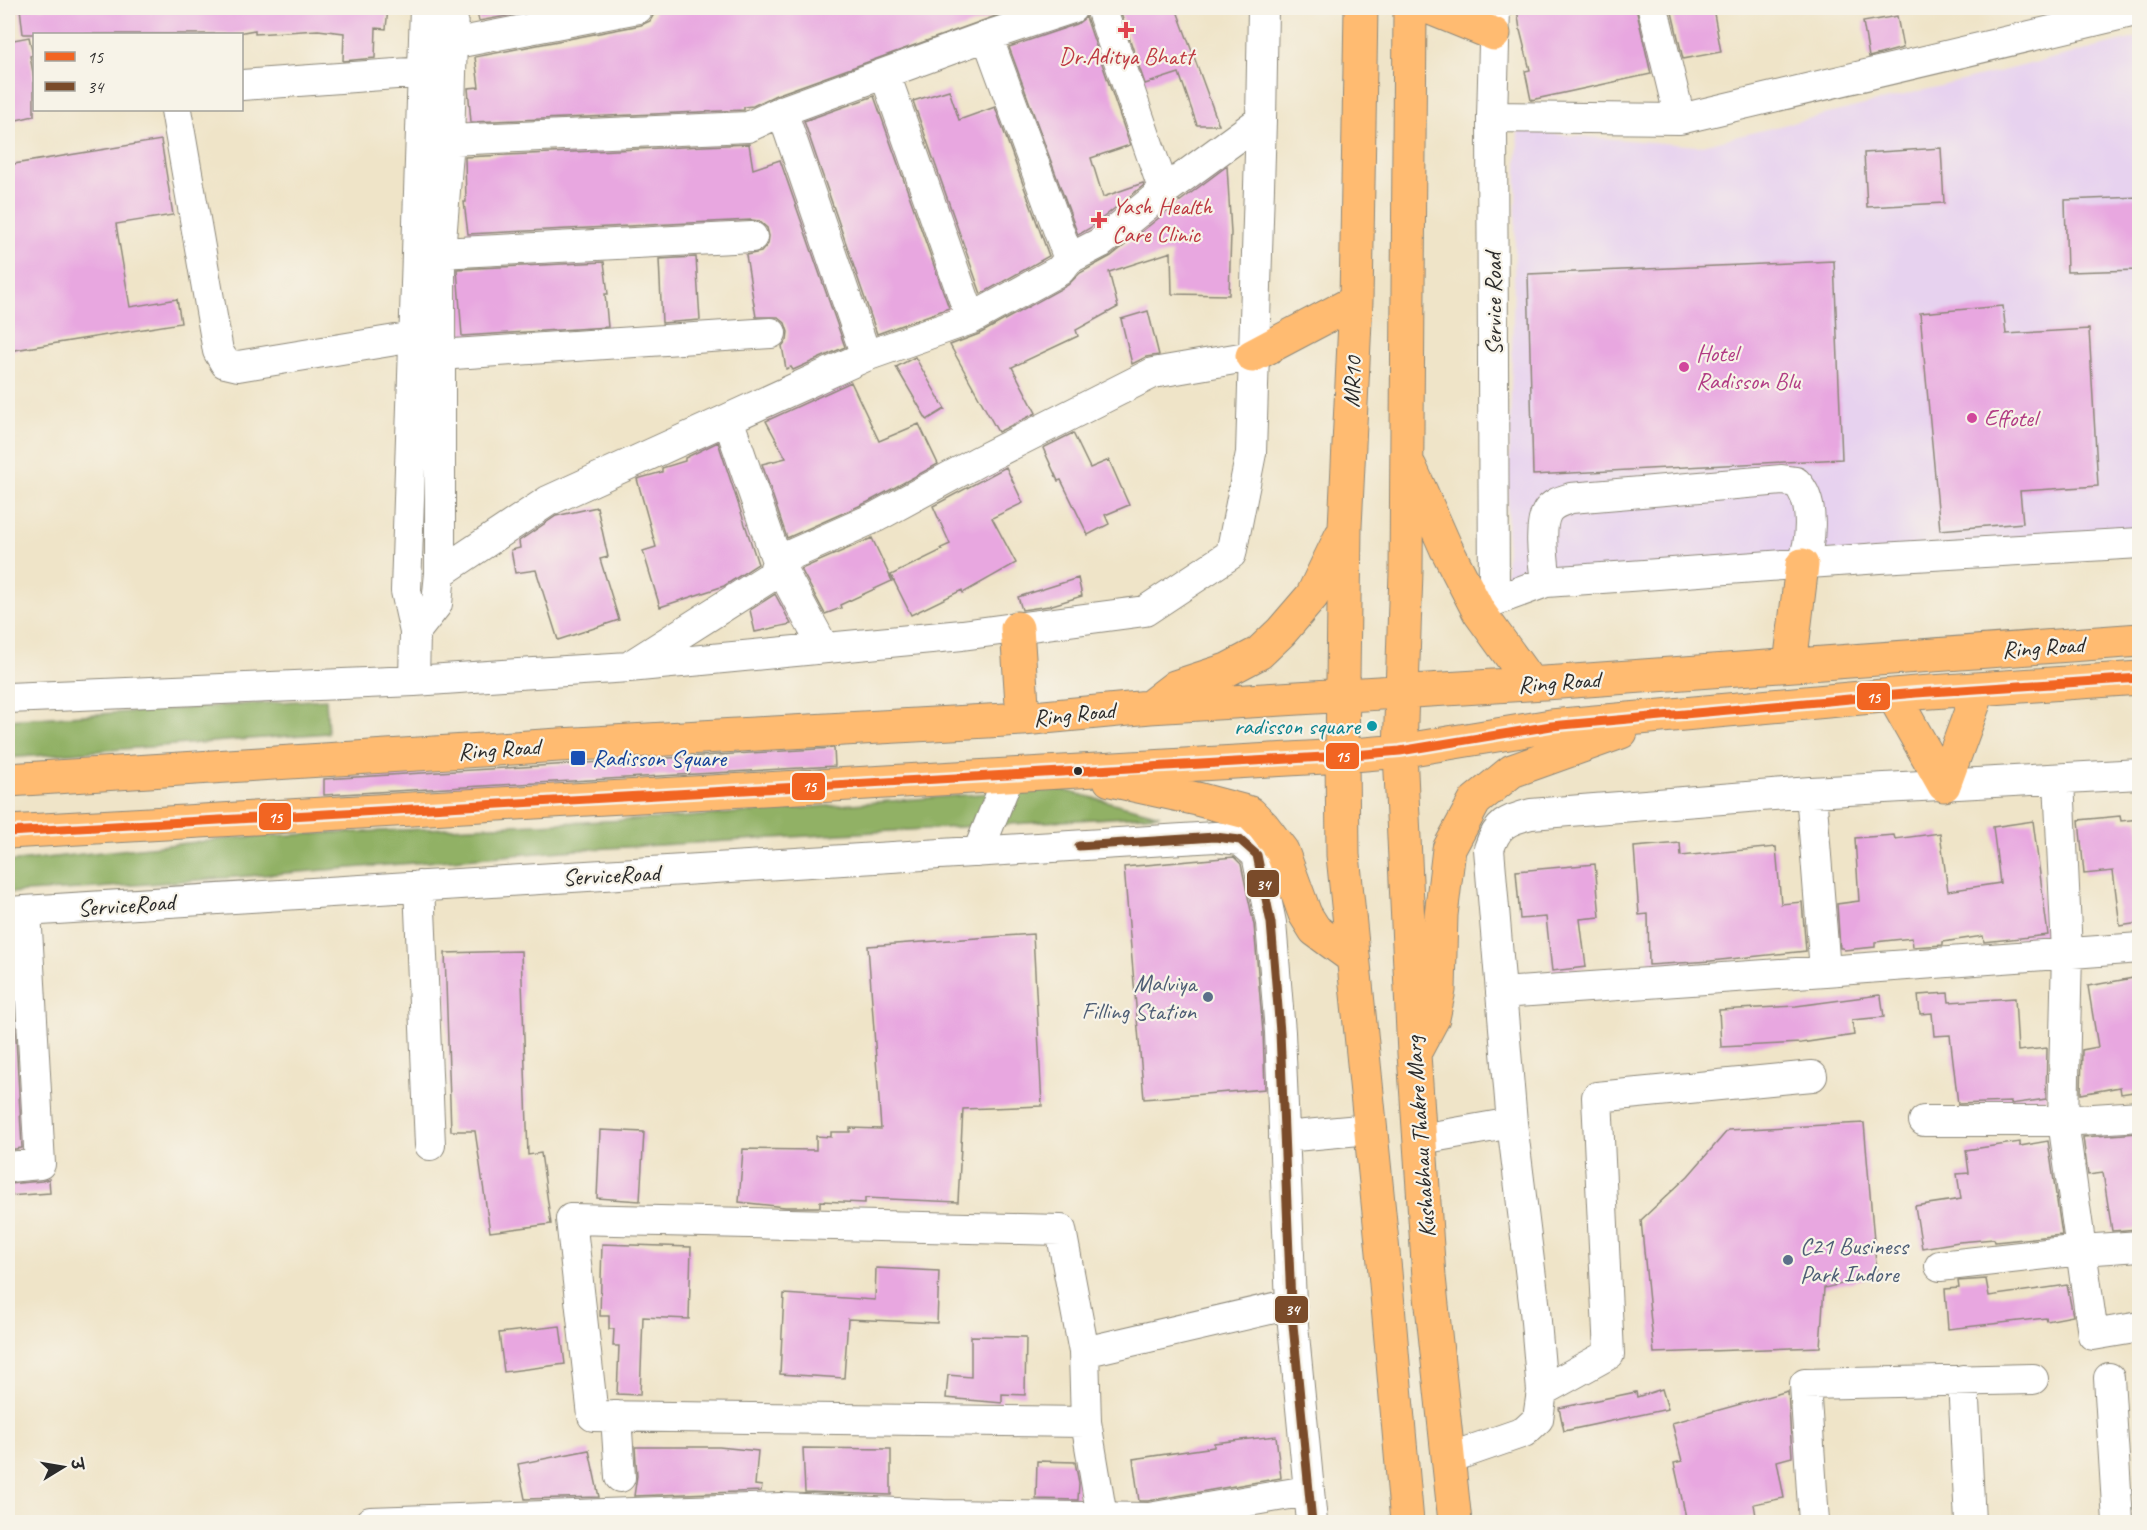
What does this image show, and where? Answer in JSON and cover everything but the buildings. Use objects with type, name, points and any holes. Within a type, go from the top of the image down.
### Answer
[{"type":"main road","name":"MR10","points":[[1342,756],[1345,527],[1356,301],[1361,8]]},
{"type":"main road","points":[[1400,751],[1406,572],[1410,8]]},
{"type":"main road","points":[[1430,8],[1494,21]]},
{"type":"main road","points":[[1252,356],[1356,301]]},
{"type":"main road","points":[[1406,457],[1446,548],[1487,607],[1531,684]]},
{"type":"main road","points":[[1150,707],[1176,687],[1227,670],[1259,653],[1281,632],[1312,596],[1345,527]]},
{"type":"main road","points":[[1790,665],[1802,565]]},
{"type":"main road","points":[[1017,628],[1023,719]]},
{"type":"main road","name":"Ring Road","points":[[8,780],[1023,719],[1150,707],[1531,684],[2139,640]]},
{"type":"main road","name":"Ring Road","points":[[8,832],[1342,756],[1400,751],[1551,726],[1893,695],[2139,678]]},
{"type":"main road","points":[[1944,785],[1979,689]]},
{"type":"main road","points":[[1893,695],[1944,785]]},
{"type":"main road","points":[[1414,1054],[1433,1018],[1439,990],[1441,915],[1449,849],[1475,801],[1512,771],[1668,716]]},
{"type":"main road","name":"Kushabhau Thakre Marg","points":[[1400,751],[1414,1054],[1429,1276],[1455,1522]]},
{"type":"main road","name":"Kushabhau Thakre Marg","points":[[1342,756],[1343,855],[1385,1272],[1407,1522]]},
{"type":"main road","points":[[1068,771],[1250,813],[1282,851],[1305,914],[1315,930],[1352,957]]},
{"type":"street","points":[[414,681],[415,632],[406,591],[425,8]]},
{"type":"street","points":[[415,632],[437,604],[440,573],[440,253],[449,140],[453,8]]},
{"type":"street","points":[[451,44],[638,8]]},
{"type":"street","points":[[449,140],[748,127],[782,111],[987,36],[1072,8]]},
{"type":"street","points":[[1101,8],[1164,191]]},
{"type":"street","points":[[8,698],[414,681],[629,667],[1017,628],[1145,611],[1231,555],[1251,453],[1263,8]]},
{"type":"street","points":[[1653,8],[1680,119]]},
{"type":"street","points":[[1492,117],[1680,119],[2139,10]]},
{"type":"street","name":"Service Road","points":[[1487,607],[1494,21]]},
{"type":"street","points":[[987,36],[1070,259]]},
{"type":"street","points":[[243,86],[424,72]]},
{"type":"street","points":[[885,74],[971,319]]},
{"type":"street","points":[[177,111],[218,351],[225,363],[238,366],[414,336]]},
{"type":"street","points":[[782,111],[866,356]]},
{"type":"street","points":[[440,573],[548,501],[866,356],[971,319],[1060,270],[1070,259],[1100,243],[1164,191],[1261,120]]},
{"type":"street","points":[[440,253],[752,237]]},
{"type":"street","points":[[439,355],[771,333]]},
{"type":"street","points":[[777,561],[876,517],[977,462],[1153,372],[1252,356]]},
{"type":"street","points":[[728,419],[777,561],[824,648]]},
{"type":"street","points":[[1546,582],[1543,526],[1546,512],[1556,502],[1571,498],[1782,480],[1796,482],[1804,491],[1808,508],[1809,543],[1802,565]]},
{"type":"street","points":[[1487,607],[1546,582],[1880,558],[2139,543]]},
{"type":"street","points":[[629,667],[773,575],[777,561]]},
{"type":"street","points":[[1449,1458],[1524,1432],[1538,1419],[1542,1391],[1535,1310],[1512,1123],[1489,849],[1493,837],[1501,826],[1511,819],[1531,814],[1811,792],[2139,774]]},
{"type":"street","points":[[978,852],[1010,775]]},
{"type":"street","points":[[2059,780],[2067,952],[2063,1121],[2093,1335],[2139,1327]]},
{"type":"street","points":[[1811,792],[1825,972]]},
{"type":"street","name":"ServiceRoad","points":[[17,912],[1215,837],[1240,840],[1257,855],[1272,923],[1280,1032],[1284,1137]]},
{"type":"street","points":[[419,886],[430,1145]]},
{"type":"street","points":[[8,1167],[40,1164],[17,912]]},
{"type":"street","points":[[1501,993],[1825,972],[2139,948]]},
{"type":"street","points":[[1542,1391],[1609,1354],[1597,1098],[1812,1076]]},
{"type":"street","points":[[1924,1121],[2063,1121],[2139,1116]]},
{"type":"street","points":[[1421,1140],[1512,1123]]},
{"type":"street","points":[[1312,1522],[1307,1491],[1291,1304],[1284,1137],[1370,1129]]},
{"type":"street","points":[[1086,1422],[593,1416],[571,1219],[1061,1230],[1084,1352],[1086,1422],[1102,1517]]},
{"type":"street","points":[[1940,1266],[2081,1250],[2139,1246]]},
{"type":"street","points":[[1084,1352],[1291,1304]]},
{"type":"street","points":[[1814,1522],[1806,1384],[2033,1378]]},
{"type":"street","points":[[2109,1378],[2118,1522]]},
{"type":"street","points":[[1963,1380],[1970,1522]]},
{"type":"street","points":[[616,1416],[620,1477]]},
{"type":"street","points":[[370,1522],[781,1508],[944,1519],[1149,1518],[1307,1491]]},
{"type":"shaded area","points":[[2139,37],[2139,532],[1506,579],[1518,131],[1698,146]]},
{"type":"green space","points":[[326,699],[328,733],[8,758],[8,720]]},
{"type":"green space","points":[[1055,788],[1160,815],[576,850],[8,893],[8,862],[244,837],[674,818]]},
{"type":"transit line","name":"15","points":[[8,832],[1342,756],[1400,751],[1551,726],[1916,693],[2140,678]]},
{"type":"transit line","name":"34","points":[[1079,846],[1215,837],[1240,840],[1257,855],[1271,923],[1280,1032],[1291,1304],[1312,1522]]},
{"type":"place","name":"Dr.Aditya Bhatt","points":[[1126,30]]},
{"type":"place","name":"Yash Health Care Clinic","points":[[1099,220]]},
{"type":"place","name":"Hotel Radisson Blu","points":[[1684,367]]},
{"type":"place","name":"Effotel","points":[[1972,418]]},
{"type":"place","name":"radisson square","points":[[1372,726]]},
{"type":"place","name":"Radisson Square","points":[[578,758]]},
{"type":"place","name":"Malviya Filling Station","points":[[1208,997]]},
{"type":"place","name":"C21 Business Park Indore","points":[[1788,1260]]}]
